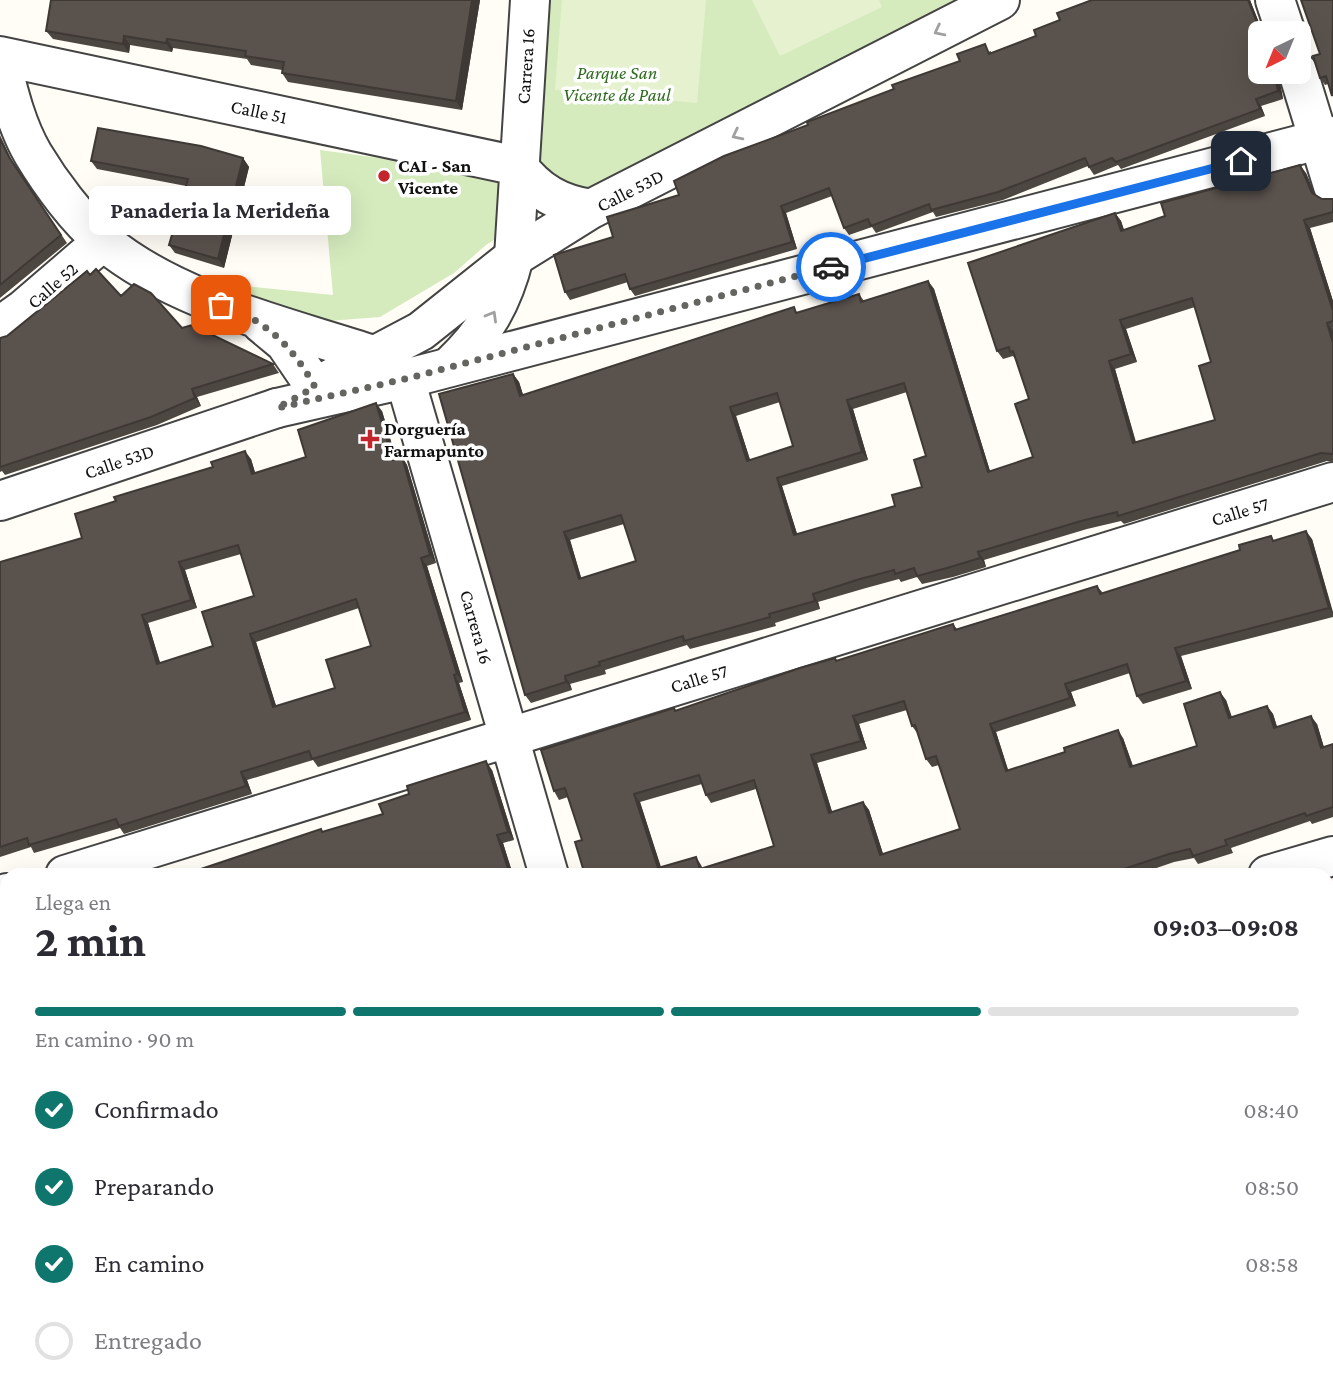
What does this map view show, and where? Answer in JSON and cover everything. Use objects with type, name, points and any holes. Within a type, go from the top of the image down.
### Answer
[{"type":"street","name":"Carrera 16","points":[[451,365],[475,343],[493,317],[506,288],[514,257],[530,0]]},
{"type":"street","name":"Calle 53D","points":[[277,408],[421,331],[514,257],[592,209],[1000,0]]},
{"type":"street","points":[[1275,0],[1282,21]]},
{"type":"street","name":"Calle 51","points":[[0,57],[518,166]]},
{"type":"street","points":[[0,57],[13,109],[32,153],[64,198],[103,241],[200,299],[373,355]]},
{"type":"street","points":[[1303,84],[1326,138],[1333,186]]},
{"type":"street","name":"Calle 53D","points":[[0,501],[277,408],[405,379],[1326,138]]},
{"type":"street","points":[[518,166],[531,184],[549,197],[569,206],[592,209]]},
{"type":"street","name":"Calle 52","points":[[0,326],[24,309],[103,241]]},
{"type":"street","points":[[242,312],[285,343],[315,387]]},
{"type":"street","name":"Carrera 16","points":[[405,379],[547,868]]},
{"type":"street","name":"Calle 57","points":[[87,868],[1333,482]]},
{"type":"street","points":[[1292,868],[1333,856]]},
{"type":"green space","name":"Parque San Vicente de Paul","points":[[539,0],[993,0],[534,215],[486,245],[454,273],[380,317],[315,322],[228,298],[233,285],[333,295],[320,150],[497,174]]},
{"type":"green space","points":[[562,0],[706,0],[697,103],[555,90]]},
{"type":"green space","points":[[752,0],[879,0],[882,7],[780,56]]},
{"type":"building","points":[[51,0],[472,0],[456,101],[282,73],[284,62],[245,56],[246,51],[167,39],[166,43],[124,36],[123,44],[46,31]]},
{"type":"building","points":[[1092,0],[1248,0],[1256,21],[1248,21],[1248,84],[1277,84],[1278,91],[1256,99],[1260,109],[1116,162],[1112,158],[1089,167],[1085,158],[998,192],[931,210],[929,204],[871,226],[868,219],[844,228],[829,188],[781,206],[792,242],[630,289],[625,274],[565,292],[554,255],[613,237],[607,217],[679,195],[674,181],[724,156],[894,89],[892,85],[960,61],[957,54],[985,44],[989,54],[1036,36],[1034,30],[1060,20],[1057,13]]},
{"type":"building","points":[[1301,0],[1333,0],[1332,96],[1326,76],[1320,78],[1313,56],[1320,54],[1311,21],[1308,21]]},
{"type":"building","points":[[98,128],[201,146],[243,158],[218,259],[169,245],[188,179],[91,161]]},
{"type":"building","points":[[0,139],[61,235],[0,285]]},
{"type":"building","points":[[1300,165],[1312,193],[1322,199],[1333,199],[1333,212],[1304,220],[1333,311],[1333,321],[1327,323],[1333,343],[1333,454],[1321,453],[1118,516],[1117,512],[1081,521],[978,552],[980,558],[917,576],[914,568],[860,579],[813,594],[815,601],[769,614],[770,617],[684,641],[683,636],[599,662],[600,665],[565,676],[566,682],[525,695],[439,394],[513,374],[520,396],[794,307],[796,313],[859,294],[861,302],[928,281],[988,472],[1033,457],[1015,404],[1029,399],[1013,351],[1010,352],[1009,347],[997,351],[968,263],[1115,213],[1121,231],[1165,216],[1161,203]],"holes":[[[1192,298],[1211,362],[1199,366],[1215,420],[1133,443],[1109,361],[1131,354],[1120,320]],[[904,383],[926,456],[914,460],[922,487],[892,495],[895,506],[794,535],[777,478],[862,452],[847,400]],[[777,393],[793,446],[747,461],[730,407]],[[621,515],[636,561],[579,579],[564,532]]]},
{"type":"building","points":[[96,269],[121,296],[134,284],[151,293],[182,328],[192,325],[273,364],[192,389],[195,398],[151,417],[0,467],[0,338],[7,336],[87,271],[90,275]]},
{"type":"building","points":[[376,403],[393,460],[402,457],[430,555],[421,558],[457,674],[454,675],[465,712],[312,759],[309,751],[241,772],[246,786],[119,826],[116,819],[29,845],[27,838],[0,847],[0,562],[82,538],[75,514],[116,501],[114,497],[213,467],[211,462],[245,451],[252,474],[306,457],[298,430]],"holes":[[[238,545],[254,596],[202,612],[213,646],[157,664],[142,615],[191,600],[179,562]],[[356,599],[371,646],[326,660],[335,688],[273,707],[250,634]]]},
{"type":"building","points":[[1306,531],[1329,608],[1175,648],[1186,681],[1137,696],[1127,664],[1065,684],[1070,698],[990,724],[1006,771],[1065,752],[1064,748],[1118,730],[1130,767],[1197,746],[1184,704],[1220,692],[1229,718],[1267,706],[1274,728],[1311,716],[1321,748],[1333,744],[1333,807],[1306,816],[1305,813],[1225,840],[1227,845],[1193,856],[1190,849],[1127,868],[703,868],[774,846],[754,780],[706,795],[699,775],[634,794],[658,868],[583,868],[575,842],[582,840],[565,788],[554,791],[541,750],[674,708],[675,711],[800,668],[835,658],[836,661],[953,624],[955,630],[1097,586],[1100,594],[1240,550],[1239,545],[1271,536],[1273,541]],"holes":[[[904,701],[912,726],[915,725],[926,759],[936,756],[960,829],[880,855],[863,802],[829,813],[811,755],[861,741],[853,716]]]},
{"type":"building","points":[[486,761],[508,832],[497,835],[508,868],[204,868],[321,829],[322,832],[383,814],[379,804],[409,794],[407,786]]},
{"type":"building","points":[[696,857],[700,868],[658,868]]},
{"type":"way so far","points":[[221,305],[242,312],[265,325],[302,363],[315,387],[277,408],[405,379],[831,267]]},
{"type":"place","name":"CAI - San Vicente","points":[[384,176]]},
{"type":"place","name":"Panaderia la Merideña","points":[[221,305]]},
{"type":"place","name":"Dorguería Farmapunto","points":[[370,439]]},
{"type":"route","points":[[831,267],[1241,161]]}]
